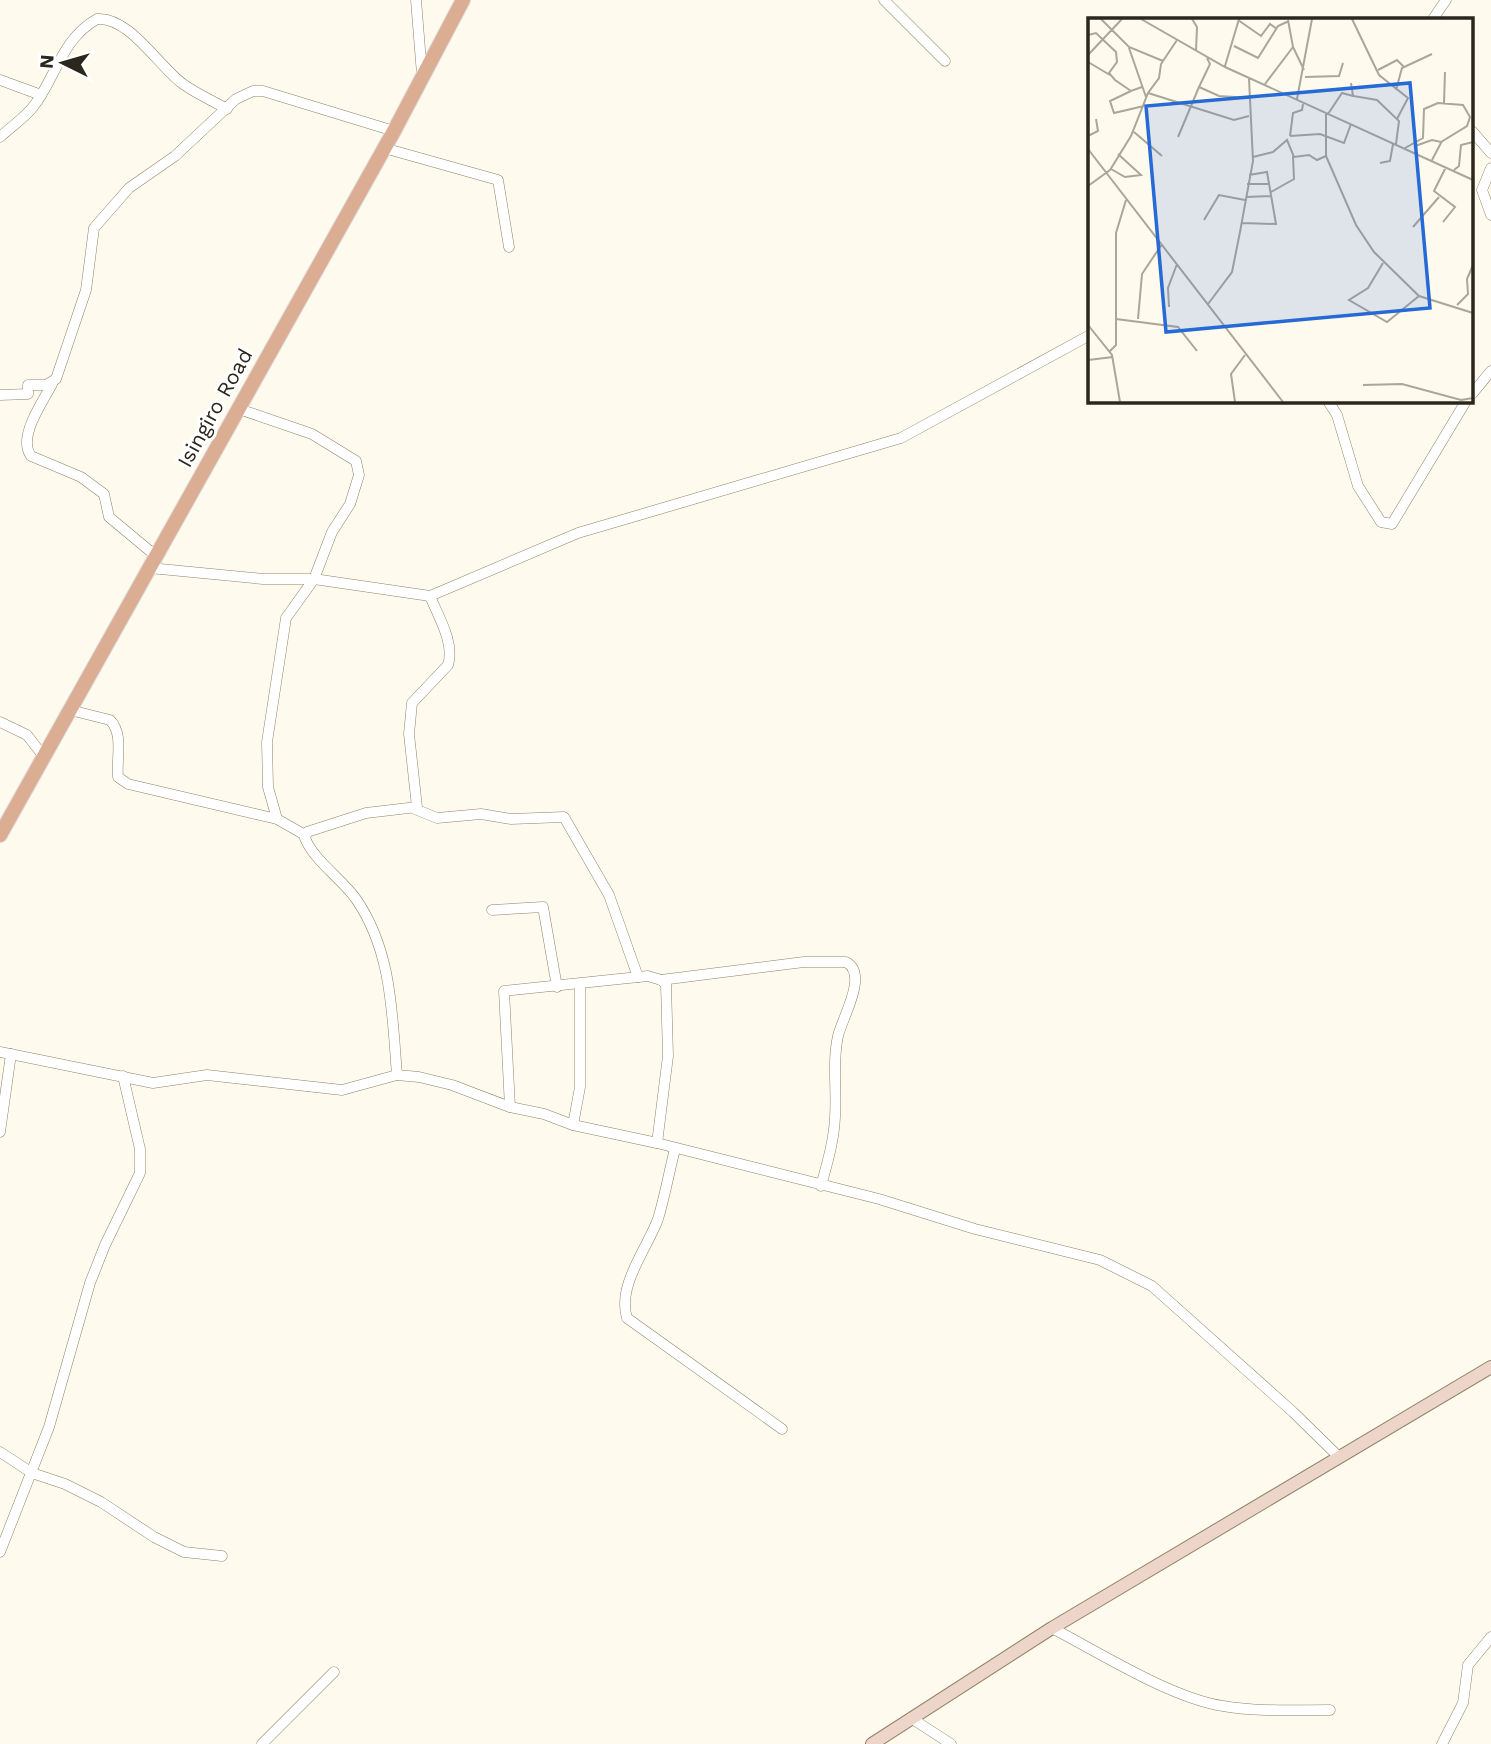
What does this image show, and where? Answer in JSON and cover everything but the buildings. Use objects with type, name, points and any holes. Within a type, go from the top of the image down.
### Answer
[{"type":"main road","name":"Isingiro Road","points":[[0,835],[394,131],[463,0]]},
{"type":"main road","points":[[872,1744],[1052,1629],[1491,1367]]},
{"type":"street","points":[[884,0],[945,61]]},
{"type":"street","points":[[1434,18],[1446,0]]},
{"type":"street","points":[[414,1],[422,74]]},
{"type":"street","points":[[0,137],[26,114],[41,95],[51,71],[68,46],[90,23],[105,19],[113,21],[139,41],[185,86],[227,109]]},
{"type":"street","points":[[0,80],[41,95]]},
{"type":"street","points":[[394,131],[263,91],[245,93],[176,156],[129,188],[94,228],[86,290],[63,364],[26,438],[27,450],[31,456],[81,477],[104,494],[109,517],[153,562],[263,579],[314,579],[430,596],[578,533],[901,438],[1088,336]]},
{"type":"street","points":[[1474,133],[1491,153]]},
{"type":"street","points":[[384,148],[498,180],[509,247]]},
{"type":"street","points":[[1491,168],[1482,190],[1491,215]]},
{"type":"street","points":[[1474,392],[1491,371]]},
{"type":"street","points":[[0,395],[28,394],[27,385],[52,384]]},
{"type":"street","points":[[1329,402],[1337,415],[1358,486],[1381,523],[1392,524],[1465,402]]},
{"type":"street","points":[[239,409],[312,434],[356,461],[360,468],[357,488],[332,533],[314,579],[286,618],[267,742],[268,787],[277,818]]},
{"type":"street","points":[[415,809],[417,804],[409,734],[412,703],[448,665],[450,657],[449,645],[430,596]]},
{"type":"street","points":[[70,710],[110,720],[115,724],[119,746],[118,777],[128,784],[277,818],[305,835],[311,848],[346,885],[377,937],[386,970],[397,1074]]},
{"type":"street","points":[[0,722],[27,735],[44,757]]},
{"type":"street","points":[[305,835],[366,813],[415,809],[437,818],[481,814],[511,819],[564,817],[609,895],[638,977]]},
{"type":"street","points":[[492,910],[544,907],[557,987]]},
{"type":"street","points":[[661,980],[804,962],[837,961],[852,965],[855,984],[841,1023],[834,1056],[834,1130],[821,1186]]},
{"type":"street","points":[[510,1107],[502,993],[648,976],[666,984],[668,1056],[657,1143]]},
{"type":"street","points":[[573,1125],[580,1087],[580,985]]},
{"type":"street","points":[[0,1132],[5,1053],[153,1083],[207,1074],[342,1090],[397,1074],[452,1085],[510,1107],[544,1114],[573,1125],[657,1143],[879,1199],[975,1229],[1081,1255],[1138,1277],[1293,1412],[1338,1457]]},
{"type":"street","points":[[0,1552],[32,1473],[72,1353],[90,1283],[105,1245],[140,1174],[141,1149],[123,1076]]},
{"type":"street","points":[[675,1149],[654,1228],[626,1297],[627,1318],[782,1429]]},
{"type":"street","points":[[0,1452],[32,1473],[65,1484],[101,1502],[154,1537],[184,1552],[222,1556]]},
{"type":"street","points":[[1052,1629],[1154,1681],[1209,1703],[1236,1707],[1330,1710]]},
{"type":"street","points":[[1442,1744],[1462,1703],[1468,1665],[1491,1637]]},
{"type":"street","points":[[262,1744],[334,1672]]},
{"type":"street","points":[[911,1718],[951,1744]]}]
